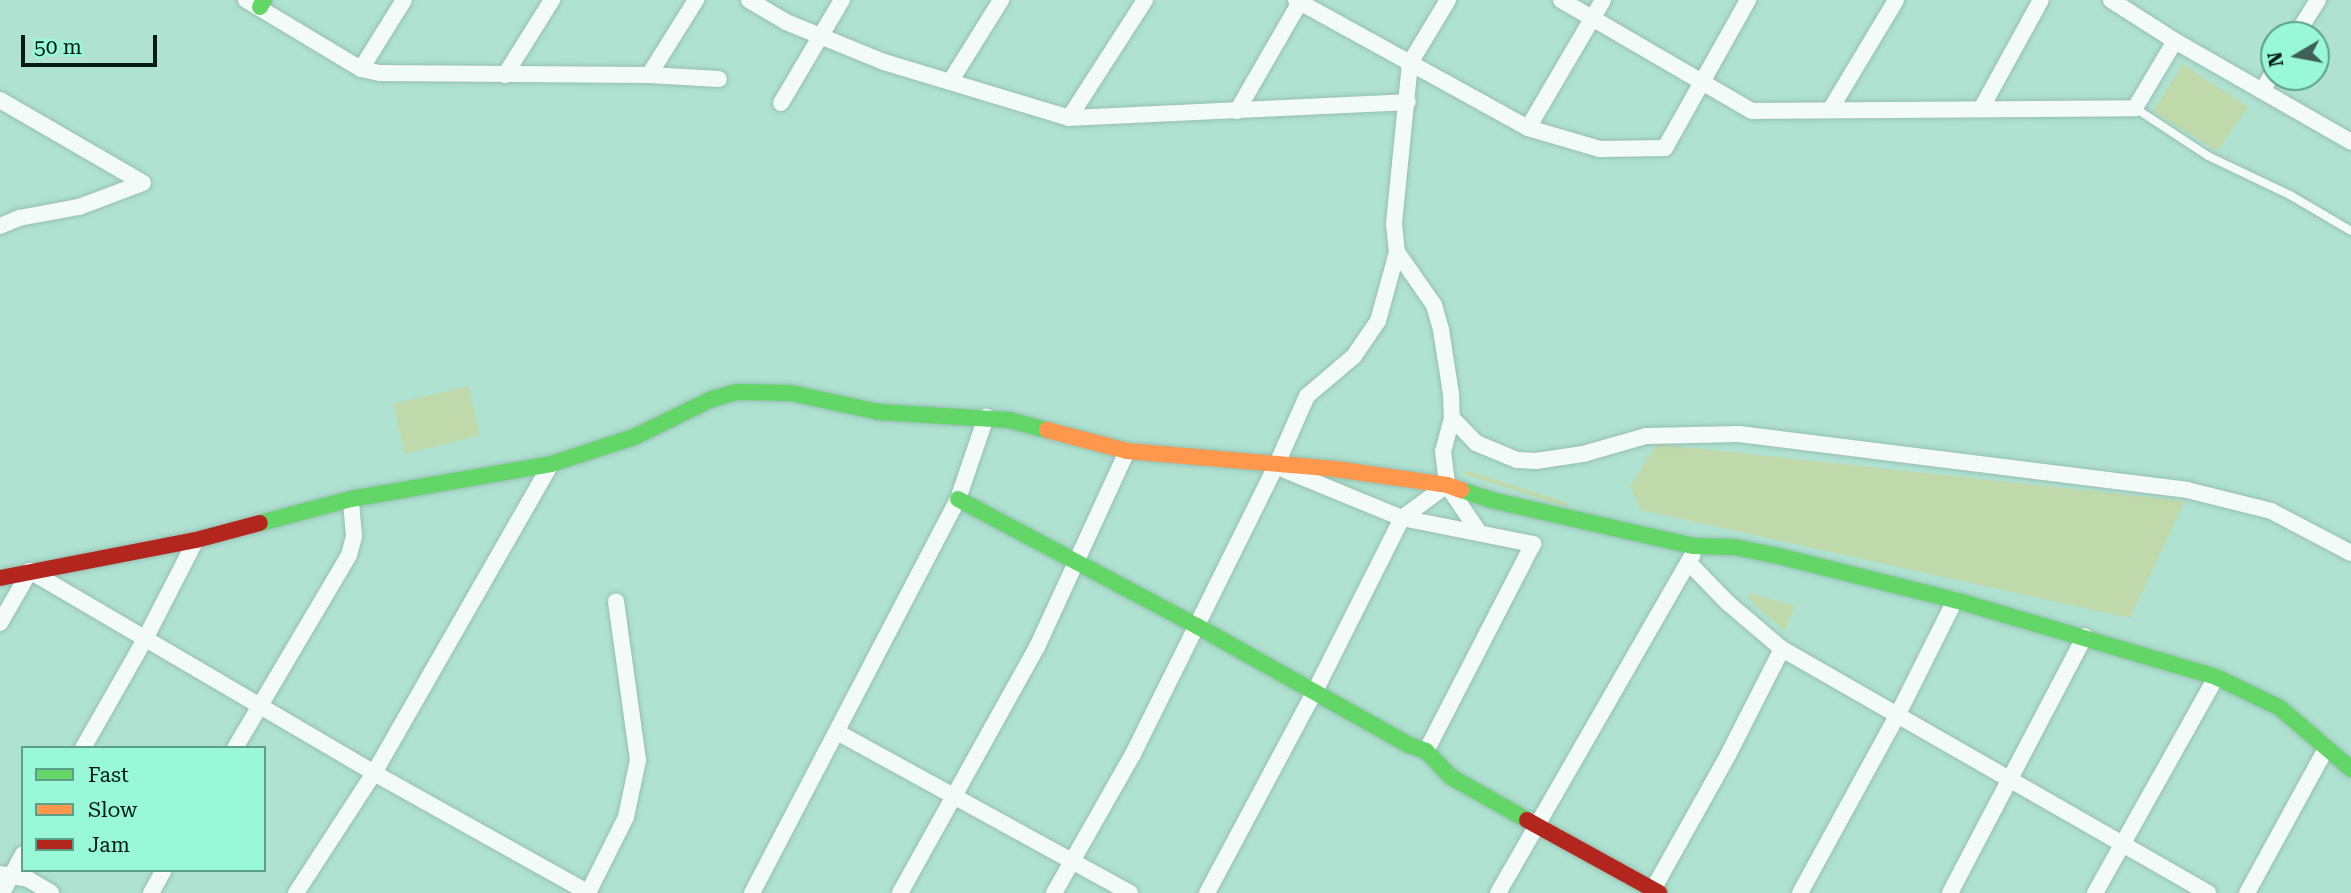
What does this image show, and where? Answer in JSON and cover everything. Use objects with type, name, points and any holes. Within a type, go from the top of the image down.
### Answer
[{"type":"street","points":[[361,69],[404,0]]},
{"type":"street","points":[[505,75],[552,0]]},
{"type":"street","points":[[649,75],[696,0]]},
{"type":"street","points":[[749,0],[786,22],[884,62],[1069,118],[1408,102]]},
{"type":"street","points":[[782,103],[842,0]]},
{"type":"street","points":[[950,82],[1000,0]]},
{"type":"street","points":[[1069,118],[1145,0]]},
{"type":"street","points":[[1054,893],[1133,754],[1276,466],[1307,396],[1354,356],[1378,321],[1397,251],[1394,198],[1408,102],[1410,63],[1448,0]]},
{"type":"street","points":[[1561,0],[1752,111],[2135,108],[2175,41]]},
{"type":"street","points":[[1528,128],[1603,0]]},
{"type":"street","points":[[1237,111],[1298,1],[1528,128],[1600,149],[1665,148],[1748,0]]},
{"type":"street","points":[[1830,110],[1896,0]]},
{"type":"street","points":[[1981,109],[2041,0]]},
{"type":"street","points":[[2111,0],[2260,90]]},
{"type":"street","points":[[2305,21],[2318,0]]},
{"type":"street","points":[[257,2],[361,69],[380,73],[649,75],[719,79]]},
{"type":"street","points":[[2262,91],[2351,142]]},
{"type":"street","points":[[0,100],[143,183],[79,207],[19,218],[0,226]]},
{"type":"street","points":[[1397,251],[1434,305],[1447,361],[1452,418],[1443,451],[1447,485],[1478,531]]},
{"type":"street","points":[[0,579],[196,540],[351,499],[551,464],[634,437],[712,399],[737,391],[791,393],[849,408],[892,414],[986,417],[1037,426],[1127,451],[1335,469],[1447,485],[1491,500],[1694,545],[1734,547],[1774,555],[1955,600],[2085,636],[2216,677],[2280,708],[2351,769]]},
{"type":"street","points":[[752,893],[958,499],[986,417]]},
{"type":"street","points":[[1452,418],[1476,443],[1501,456],[1517,460],[1536,461],[1583,454],[1646,436],[1739,434],[2187,490],[2271,511],[2351,554]]},
{"type":"street","points":[[900,893],[1037,647],[1127,451]]},
{"type":"street","points":[[296,893],[374,773],[551,464]]},
{"type":"street","points":[[1276,466],[1402,518],[1533,544],[1426,751]]},
{"type":"street","points":[[1207,893],[1315,691],[1402,518],[1447,485]]},
{"type":"street","points":[[236,746],[349,555],[354,536],[351,499]]},
{"type":"street","points":[[958,499],[1197,626],[1409,746],[1426,751],[1451,777],[1654,892],[1782,649]]},
{"type":"street","points":[[84,746],[144,641],[196,540]]},
{"type":"street","points":[[1498,893],[1539,826],[1610,694],[1689,563],[1694,545]]},
{"type":"street","points":[[1689,563],[1728,603],[1782,649],[2208,893]]},
{"type":"street","points":[[0,623],[30,571]]},
{"type":"street","points":[[30,571],[144,641],[261,704],[374,773],[589,893],[626,817],[638,760],[616,603]]},
{"type":"street","points":[[1800,893],[1897,716],[1955,600]]},
{"type":"street","points":[[1950,893],[2085,636]]},
{"type":"street","points":[[2095,893],[2216,677]]},
{"type":"street","points":[[838,733],[1130,893]]},
{"type":"street","points":[[2247,893],[2326,749]]},
{"type":"street","points":[[2,893],[5,875],[21,856]]},
{"type":"street","points":[[151,893],[163,872]]},
{"type":"street","points":[[5,875],[28,879],[51,893]]},
{"type":"lane","points":[[2135,108],[2208,156],[2290,194],[2351,231]]},
{"type":"green space","points":[[2183,64],[2248,107],[2217,151],[2153,111]]},
{"type":"green space","points":[[468,386],[480,435],[405,454],[393,404]]},
{"type":"green space","points":[[1657,444],[2185,501],[2130,618],[1641,510],[1630,486]]},
{"type":"green space","points":[[1465,470],[1569,503],[1567,507],[1464,474]]},
{"type":"green space","points":[[1750,593],[1795,606],[1784,631],[1748,598]]},
{"type":"traffic: fast","points":[[260,7],[264,0]]},
{"type":"traffic: fast","points":[[260,523],[351,499],[551,464],[634,437],[712,399],[737,392],[791,393],[879,412],[1009,420],[1047,430]]},
{"type":"traffic: fast","points":[[1461,490],[1491,500],[1694,546],[1734,547],[1774,555],[1955,600],[2216,677],[2280,708],[2351,769]]},
{"type":"traffic: fast","points":[[958,499],[1197,626],[1409,745],[1426,751],[1451,777],[1527,820]]},
{"type":"traffic: slow","points":[[1047,430],[1127,451],[1335,469],[1447,485],[1461,490]]},
{"type":"traffic: jam","points":[[0,578],[196,540],[260,523]]},
{"type":"traffic: jam","points":[[1527,820],[1659,893]]}]
